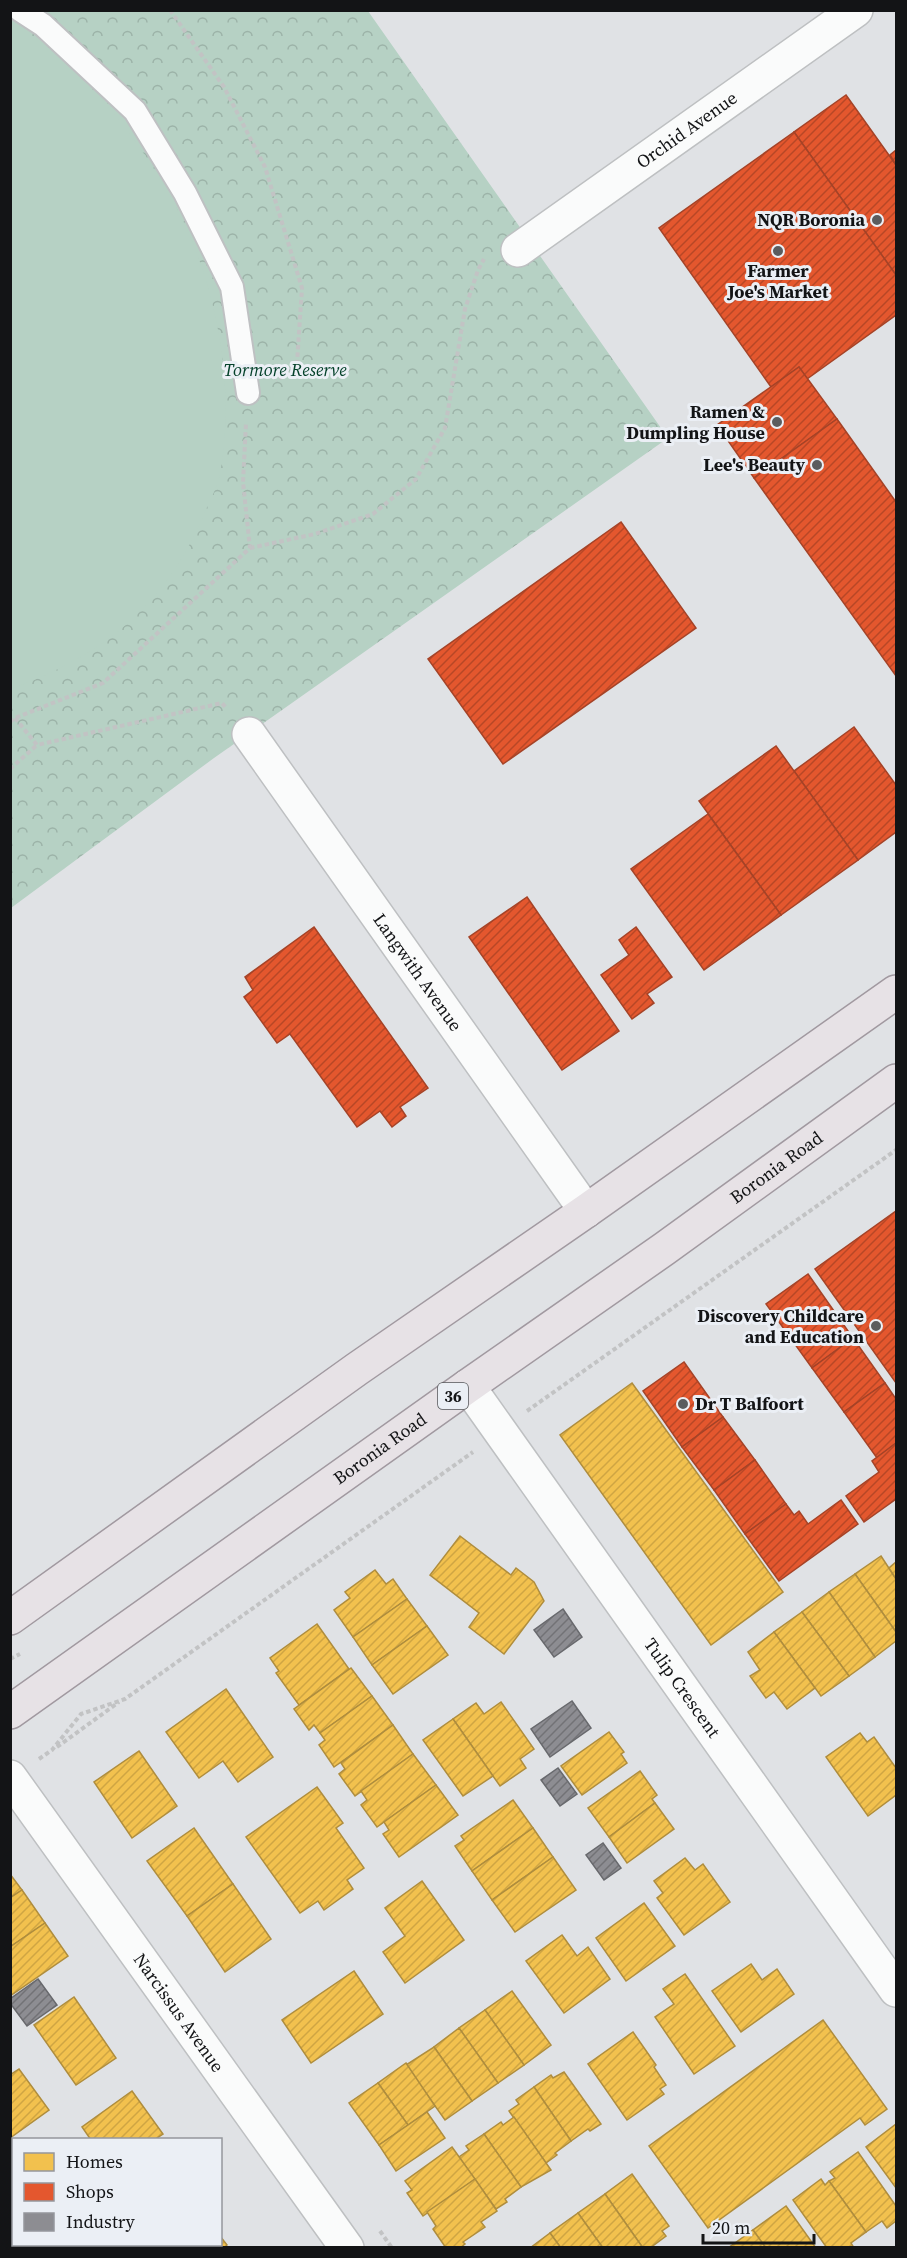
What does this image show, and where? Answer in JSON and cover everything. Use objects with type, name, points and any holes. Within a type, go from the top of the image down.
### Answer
[{"type":"main road","points":[[10,1618],[357,1369],[897,992]]},
{"type":"main road","name":"Boronia Road","points":[[10,1712],[664,1249],[897,1081]]},
{"type":"street","name":"Orchid Avenue","points":[[503,252],[856,10]]},
{"type":"street","name":"Langwith Avenue","points":[[249,734],[586,1211]]},
{"type":"street","name":"Tulip Crescent","points":[[468,1386],[897,1990]]},
{"type":"street","name":"Narcissus Avenue","points":[[23,1769],[347,2247]]},
{"type":"lane","points":[[20,10],[43,26],[135,111],[185,193],[232,287],[248,393]]},
{"type":"path","points":[[170,10],[224,87],[265,166],[302,288],[297,363],[282,377],[248,393],[243,482],[250,548]]},
{"type":"path","points":[[10,722],[103,683],[250,548],[315,534],[373,513],[416,479],[445,428],[465,309],[478,270],[503,252]]},
{"type":"path","points":[[10,769],[37,745],[222,704],[249,734]]},
{"type":"path","points":[[15,718],[37,745]]},
{"type":"path","points":[[523,1413],[897,1150]]},
{"type":"path","points":[[23,1769],[478,1448]]},
{"type":"path","points":[[52,1750],[81,1714],[125,1699]]},
{"type":"green space","name":"Tormore Reserve","points":[[11,11],[368,11],[668,438],[214,758],[11,908]]},
{"type":"green space","points":[[11,20],[55,53],[92,89],[135,141],[171,197],[200,261],[210,296],[224,368],[226,404],[225,439],[218,483],[190,545],[172,574],[128,623],[103,643],[44,676],[11,689]]},
{"type":"building: Homes","points":[[632,1383],[783,1592],[711,1645],[560,1435]]},
{"type":"building: Homes","points":[[460,1536],[511,1575],[516,1568],[534,1582],[544,1601],[504,1654],[469,1627],[479,1613],[430,1575]]},
{"type":"building: Homes","points":[[881,1556],[896,1579],[896,1632],[855,1574]]},
{"type":"building: Homes","points":[[896,1562],[896,1579],[889,1568]]},
{"type":"building: Homes","points":[[375,1570],[386,1584],[393,1579],[407,1599],[353,1637],[334,1610],[350,1598],[345,1592]]},
{"type":"building: Homes","points":[[855,1574],[896,1632],[896,1641],[875,1657],[829,1592]]},
{"type":"building: Homes","points":[[829,1592],[875,1657],[849,1676],[802,1612]]},
{"type":"building: Homes","points":[[407,1599],[427,1626],[372,1665],[353,1637]]},
{"type":"building: Homes","points":[[802,1612],[849,1676],[821,1696],[774,1632]]},
{"type":"building: Homes","points":[[317,1624],[349,1669],[299,1705],[276,1673],[279,1671],[270,1658]]},
{"type":"building: Homes","points":[[427,1626],[448,1655],[393,1694],[372,1665]]},
{"type":"building: Homes","points":[[774,1632],[815,1688],[787,1709],[774,1692],[766,1698],[750,1676],[760,1670],[748,1652]]},
{"type":"building: Homes","points":[[351,1668],[372,1696],[320,1733],[314,1725],[309,1730],[294,1709]]},
{"type":"building: Homes","points":[[226,1689],[273,1757],[238,1782],[223,1761],[199,1778],[166,1732]]},
{"type":"building: Homes","points":[[372,1696],[393,1725],[334,1767],[319,1745],[325,1740],[320,1733]]},
{"type":"building: Homes","points":[[501,1702],[534,1749],[520,1759],[526,1768],[500,1786],[453,1719],[476,1703],[484,1714]]},
{"type":"building: Homes","points":[[453,1719],[493,1776],[463,1796],[423,1740]]},
{"type":"building: Homes","points":[[393,1725],[413,1754],[355,1796],[339,1774],[345,1769],[341,1763]]},
{"type":"building: Homes","points":[[609,1732],[624,1752],[621,1754],[627,1763],[582,1795],[561,1766]]},
{"type":"building: Homes","points":[[860,1733],[867,1742],[874,1737],[896,1768],[896,1795],[868,1816],[826,1757]]},
{"type":"building: Homes","points":[[139,1751],[177,1806],[132,1838],[94,1782]]},
{"type":"building: Homes","points":[[413,1754],[436,1785],[377,1827],[361,1805],[367,1800],[361,1791]]},
{"type":"building: Homes","points":[[640,1771],[657,1795],[652,1799],[655,1803],[609,1837],[588,1808]]},
{"type":"building: Homes","points":[[436,1785],[458,1815],[399,1857],[383,1834],[389,1830],[384,1822]]},
{"type":"building: Homes","points":[[317,1787],[343,1823],[336,1828],[364,1868],[347,1880],[353,1889],[324,1910],[318,1901],[300,1913],[246,1837]]},
{"type":"building: Homes","points":[[513,1800],[533,1828],[472,1871],[455,1846],[464,1840],[461,1836]]},
{"type":"building: Homes","points":[[655,1803],[674,1829],[627,1863],[609,1837]]},
{"type":"building: Homes","points":[[194,1828],[233,1884],[187,1916],[147,1861]]},
{"type":"building: Homes","points":[[533,1828],[553,1857],[492,1900],[472,1871]]},
{"type":"building: Homes","points":[[553,1857],[576,1890],[515,1932],[492,1900]]},
{"type":"building: Homes","points":[[685,1858],[695,1870],[703,1864],[730,1902],[684,1935],[657,1898],[663,1893],[654,1881]]},
{"type":"building: Homes","points":[[10,1874],[22,1890],[10,1898]]},
{"type":"building: Homes","points":[[422,1881],[464,1940],[405,1983],[383,1952],[405,1936],[385,1908]]},
{"type":"building: Homes","points":[[233,1884],[271,1939],[225,1972],[187,1916]]},
{"type":"building: Homes","points":[[22,1890],[45,1923],[10,1947],[10,1898]]},
{"type":"building: Homes","points":[[644,1903],[675,1946],[626,1981],[596,1938]]},
{"type":"building: Homes","points":[[45,1923],[68,1956],[10,1996],[10,1947]]},
{"type":"building: Homes","points":[[562,1935],[577,1956],[588,1947],[610,1979],[564,2013],[526,1961]]},
{"type":"building: Homes","points":[[751,1964],[762,1980],[777,1969],[794,1994],[741,2032],[712,1991]]},
{"type":"building: Homes","points":[[354,1971],[383,2014],[311,2063],[282,2020]]},
{"type":"building: Homes","points":[[685,1974],[735,2046],[694,2074],[655,2017],[674,2004],[663,1989]]},
{"type":"building: Homes","points":[[512,1991],[551,2045],[524,2065],[485,2010]]},
{"type":"building: Homes","points":[[74,1997],[116,2058],[76,2085],[34,2025]]},
{"type":"building: Homes","points":[[485,2010],[524,2065],[498,2083],[459,2028]]},
{"type":"building: Homes","points":[[823,2020],[887,2109],[865,2125],[860,2118],[708,2228],[649,2146]]},
{"type":"building: Homes","points":[[459,2028],[498,2083],[472,2101],[434,2047]]},
{"type":"building: Homes","points":[[633,2032],[656,2065],[654,2067],[666,2085],[660,2089],[664,2094],[627,2120],[588,2064]]},
{"type":"building: Homes","points":[[434,2047],[472,2101],[445,2120],[406,2065]]},
{"type":"building: Homes","points":[[406,2063],[435,2106],[408,2125],[378,2083]]},
{"type":"building: Homes","points":[[19,2069],[49,2110],[10,2138],[10,2075]]},
{"type":"building: Homes","points":[[564,2072],[601,2124],[590,2131],[588,2129],[571,2141],[534,2087],[551,2075],[553,2078]]},
{"type":"building: Homes","points":[[378,2083],[408,2125],[379,2145],[349,2103]]},
{"type":"building: Homes","points":[[534,2087],[571,2141],[546,2163],[509,2111],[519,2104],[516,2100]]},
{"type":"building: Homes","points":[[132,2091],[163,2134],[157,2138],[90,2138],[82,2127]]},
{"type":"building: Homes","points":[[427,2112],[445,2138],[396,2171],[379,2145]]},
{"type":"building: Homes","points":[[514,2117],[551,2170],[521,2187],[484,2134],[501,2122],[503,2125]]},
{"type":"building: Homes","points":[[896,2124],[896,2188],[866,2147]]},
{"type":"building: Homes","points":[[484,2134],[521,2187],[505,2199],[507,2202],[496,2209],[459,2157],[469,2150],[466,2146]]},
{"type":"building: Homes","points":[[452,2147],[475,2179],[423,2216],[407,2193],[412,2190],[405,2181]]},
{"type":"building: Homes","points":[[858,2152],[896,2206],[896,2221],[887,2228],[882,2221],[866,2232],[829,2181],[835,2178],[830,2172]]},
{"type":"building: Homes","points":[[632,2174],[669,2226],[662,2231],[666,2236],[650,2248],[643,2248],[605,2194]]},
{"type":"building: Homes","points":[[475,2179],[497,2211],[481,2222],[485,2227],[463,2242],[465,2244],[460,2248],[446,2248],[433,2229],[436,2226],[427,2212]]},
{"type":"building: Homes","points":[[821,2179],[825,2185],[829,2181],[866,2232],[851,2243],[854,2248],[827,2248],[793,2200]]},
{"type":"building: Homes","points":[[10,2183],[12,2185],[12,2246],[54,2246],[53,2248],[10,2248]]},
{"type":"building: Homes","points":[[605,2194],[643,2248],[603,2248],[578,2213]]},
{"type":"building: Homes","points":[[786,2206],[816,2248],[766,2248],[753,2230]]},
{"type":"building: Homes","points":[[578,2213],[603,2248],[561,2248],[550,2233]]},
{"type":"building: Homes","points":[[753,2230],[766,2248],[728,2248]]},
{"type":"building: Homes","points":[[550,2233],[561,2248],[530,2248]]},
{"type":"building: Homes","points":[[222,2239],[227,2245],[224,2248],[174,2248],[173,2246],[222,2246]]},
{"type":"building: Homes","points":[[123,2246],[151,2246],[152,2248],[121,2248]]},
{"type":"building: Shops","name":"NQR Boronia","points":[[846,95],[896,165],[896,275],[794,132]]},
{"type":"building: Shops","name":"Farmer Joe's Market","points":[[794,132],[896,275],[896,315],[807,379],[799,367],[771,387],[659,228]]},
{"type":"building: Shops","points":[[896,150],[896,165],[890,155]]},
{"type":"building: Shops","name":"Ramen & Dumpling House","points":[[799,367],[837,419],[754,478],[717,425]]},
{"type":"building: Shops","points":[[837,419],[896,502],[896,676],[754,478]]},
{"type":"building: Shops","points":[[621,522],[696,628],[503,764],[428,659]]},
{"type":"building: Shops","points":[[854,727],[896,785],[896,832],[858,860],[794,771]]},
{"type":"building: Shops","points":[[776,746],[858,860],[781,915],[699,801]]},
{"type":"building: Shops","points":[[708,814],[781,915],[704,970],[631,869]]},
{"type":"building: Shops","points":[[527,897],[619,1031],[562,1070],[469,937]]},
{"type":"building: Shops","points":[[314,927],[428,1088],[400,1107],[406,1116],[392,1127],[380,1111],[357,1127],[290,1034],[277,1043],[244,997],[253,990],[245,977]]},
{"type":"building: Shops","points":[[636,927],[672,977],[647,994],[654,1003],[632,1019],[601,975],[629,955],[619,940]]},
{"type":"building: Shops","name":"Discovery Childcare and Education","points":[[896,1211],[896,1383],[815,1269]]},
{"type":"building: Shops","points":[[808,1274],[853,1338],[812,1368],[766,1304]]},
{"type":"building: Shops","points":[[853,1338],[885,1383],[844,1412],[812,1368]]},
{"type":"building: Shops","name":"Dr T Balfoort","points":[[684,1362],[723,1417],[682,1447],[643,1391]]},
{"type":"building: Shops","points":[[885,1383],[896,1399],[896,1443],[877,1458],[844,1412]]},
{"type":"building: Shops","points":[[723,1417],[755,1460],[714,1490],[682,1447]]},
{"type":"building: Shops","points":[[896,1443],[896,1499],[864,1522],[846,1496],[879,1472],[872,1461]]},
{"type":"building: Shops","points":[[755,1460],[786,1504],[745,1534],[714,1490]]},
{"type":"building: Shops","points":[[841,1500],[858,1524],[779,1581],[745,1534],[786,1504],[794,1515],[799,1511],[808,1524]]},
{"type":"building: Industry","points":[[563,1609],[582,1637],[554,1657],[534,1630]]},
{"type":"building: Industry","points":[[572,1701],[591,1728],[550,1757],[531,1729]]},
{"type":"building: Industry","points":[[558,1768],[577,1794],[560,1806],[541,1780]]},
{"type":"building: Industry","points":[[603,1843],[621,1868],[604,1880],[586,1855]]},
{"type":"building: Industry","points":[[38,1979],[57,2005],[27,2026],[10,2003],[10,1999]]},
{"type":"place","name":"NQR Boronia","points":[[877,220]]},
{"type":"place","name":"Farmer Joe's Market","points":[[778,251]]},
{"type":"place","name":"Ramen & Dumpling House","points":[[777,422]]},
{"type":"place","name":"Lee's Beauty","points":[[817,465]]},
{"type":"place","name":"Discovery Childcare and Education","points":[[876,1326]]},
{"type":"place","name":"Dr T Balfoort","points":[[683,1404]]}]
